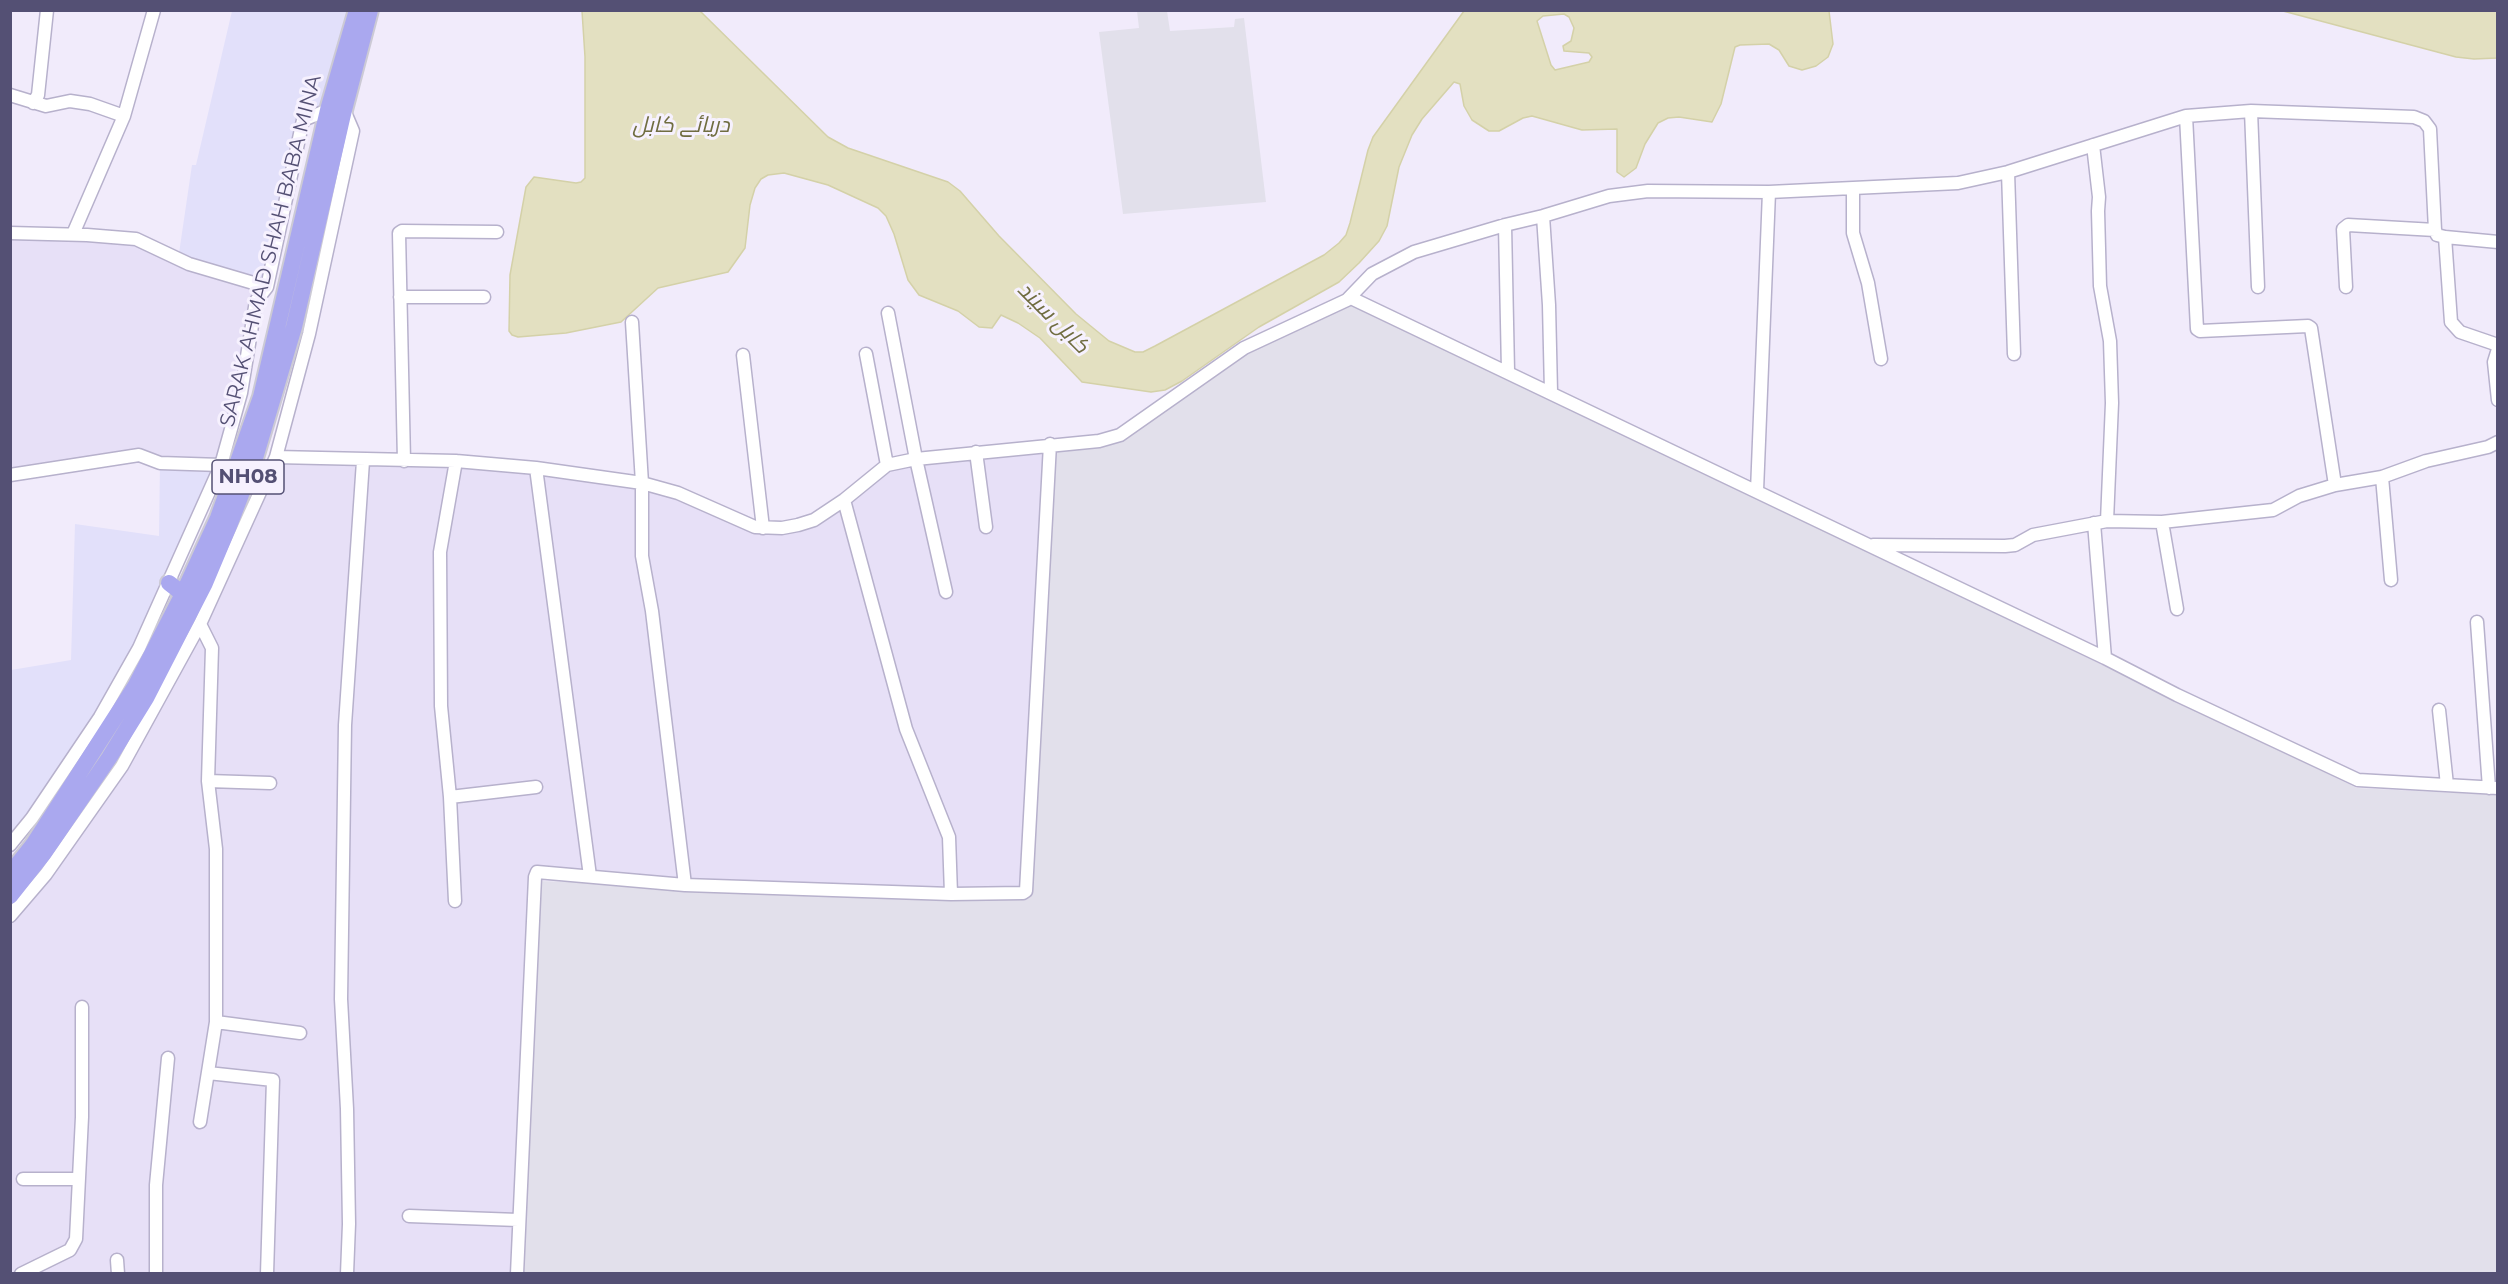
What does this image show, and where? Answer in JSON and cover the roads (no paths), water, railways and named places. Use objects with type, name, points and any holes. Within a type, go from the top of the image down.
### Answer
[{"type":"highway","name":"SARAK AHMAD SHAH BABA MINA","points":[[10,874],[33,845],[100,743],[145,652],[183,594],[218,518],[261,397],[336,110],[357,10]]},
{"type":"highway","name":"NH08","points":[[10,896],[44,853],[115,748],[210,587],[255,458],[294,327],[336,110],[370,10]]},
{"type":"highway","points":[[169,583],[183,594]]},
{"type":"street","points":[[33,103],[38,95],[46,10]]},
{"type":"street","points":[[73,234],[124,116],[154,10]]},
{"type":"street","points":[[10,96],[46,106],[70,101],[82,102],[124,116]]},
{"type":"street","points":[[10,916],[46,874],[122,766],[200,624],[210,587],[276,457],[309,334],[353,131],[336,110],[303,120],[267,287],[256,301],[241,393],[221,465],[169,583],[145,652],[32,818],[12,838]]},
{"type":"street","points":[[276,457],[456,462],[536,468],[642,483],[715,507],[748,524],[763,528],[782,528],[814,520],[844,500],[888,465],[916,459],[976,452],[1099,441],[1120,435],[1244,348],[1351,298],[1372,274],[1414,252],[1505,225],[1608,196],[1648,191],[1769,192],[1958,183],[2008,172],[2186,116],[2251,111],[2414,117],[2424,121],[2430,129],[2451,322],[2460,332],[2498,347],[2494,362],[2498,400]]},
{"type":"street","points":[[2251,111],[2258,287]]},
{"type":"street","points":[[2186,116],[2197,328],[2200,331],[2308,326],[2312,328],[2336,485]]},
{"type":"street","points":[[2093,145],[2099,197],[2097,212],[2100,286],[2110,341],[2112,403],[2100,522],[2105,658]]},
{"type":"street","points":[[2008,172],[2013,354]]},
{"type":"street","points":[[1853,189],[1853,232],[1868,284],[1881,359]]},
{"type":"street","points":[[1758,491],[1769,192]]},
{"type":"street","points":[[1543,216],[1551,392]]},
{"type":"street","points":[[1505,225],[1508,371]]},
{"type":"street","points":[[2346,287],[2344,226],[2440,233],[2498,242]]},
{"type":"street","points":[[404,461],[399,233],[402,231],[497,232]]},
{"type":"street","points":[[10,233],[73,234],[136,239],[189,264],[267,287]]},
{"type":"street","points":[[400,297],[484,297]]},
{"type":"street","points":[[1351,298],[1508,371],[2105,658],[2177,695],[2358,780],[2493,788],[2477,622]]},
{"type":"street","points":[[888,313],[916,459],[946,592]]},
{"type":"street","points":[[632,322],[642,483],[642,556],[652,611],[686,885]]},
{"type":"street","points":[[866,354],[888,465]]},
{"type":"street","points":[[743,355],[763,528]]},
{"type":"street","points":[[1869,545],[2004,546],[2015,545],[2033,535],[2100,522],[2162,522],[2273,510],[2299,496],[2336,485],[2382,477],[2426,461],[2488,447],[2498,442]]},
{"type":"street","points":[[517,1274],[537,872],[686,885],[951,894],[1023,893],[1026,891],[1050,444]]},
{"type":"street","points":[[976,452],[986,527]]},
{"type":"street","points":[[10,475],[139,455],[160,463],[221,465]]},
{"type":"street","points":[[347,1274],[349,1224],[347,1120],[341,999],[345,724],[363,461]]},
{"type":"street","points":[[454,901],[450,797],[441,706],[440,552],[456,462]]},
{"type":"street","points":[[536,468],[590,876]]},
{"type":"street","points":[[2382,477],[2391,580]]},
{"type":"street","points":[[844,500],[906,729],[949,837],[951,894]]},
{"type":"street","points":[[2162,522],[2177,609]]},
{"type":"street","points":[[200,624],[209,637],[212,648],[208,781],[216,849],[216,1022],[200,1122]]},
{"type":"street","points":[[2439,710],[2447,785]]},
{"type":"street","points":[[208,781],[270,783]]},
{"type":"street","points":[[450,797],[536,787]]},
{"type":"street","points":[[21,1274],[75,1246],[82,1117],[82,1007]]},
{"type":"street","points":[[216,1022],[300,1033]]},
{"type":"street","points":[[156,1274],[156,1185],[168,1058]]},
{"type":"street","points":[[208,1073],[273,1080],[267,1274]]},
{"type":"street","points":[[23,1179],[78,1179]]},
{"type":"street","points":[[409,1216],[518,1220]]},
{"type":"street","points":[[117,1260],[117,1274]]},
{"type":"water","name":"دریائے کابل","points":[[582,11],[700,11],[828,137],[848,148],[948,182],[960,191],[999,236],[1076,314],[1109,341],[1135,352],[1143,352],[1324,255],[1339,243],[1346,235],[1350,223],[1373,137],[1464,11],[1829,11],[1833,44],[1828,57],[1816,66],[1802,70],[1789,66],[1779,50],[1769,44],[1735,47],[1721,104],[1712,122],[1679,117],[1668,118],[1658,123],[1645,144],[1636,168],[1624,177],[1617,172],[1617,129],[1582,130],[1532,116],[1523,118],[1499,131],[1489,131],[1472,120],[1464,106],[1460,84],[1454,82],[1422,119],[1412,135],[1399,167],[1387,226],[1379,241],[1359,263],[1339,282],[1259,327],[1182,381],[1165,390],[1151,392],[1082,382],[1040,338],[1018,323],[1001,315],[992,328],[979,327],[958,311],[919,295],[908,280],[886,216],[878,208],[828,185],[784,173],[768,175],[761,179],[755,188],[750,205],[745,248],[728,272],[658,288],[621,322],[566,333],[518,337],[512,335],[509,331],[510,275],[526,187],[534,177],[576,183],[585,178],[585,57]],"holes":[[[1564,14],[1569,17],[1574,28],[1571,41],[1563,46],[1564,51],[1589,53],[1592,57],[1589,62],[1555,70],[1551,65],[1537,21],[1543,16]]]},
{"type":"water","points":[[2283,11],[2497,11],[2497,58],[2456,57]]},
{"type":"water label","name":"کابل سيند","points":[[1053,318]]}]
